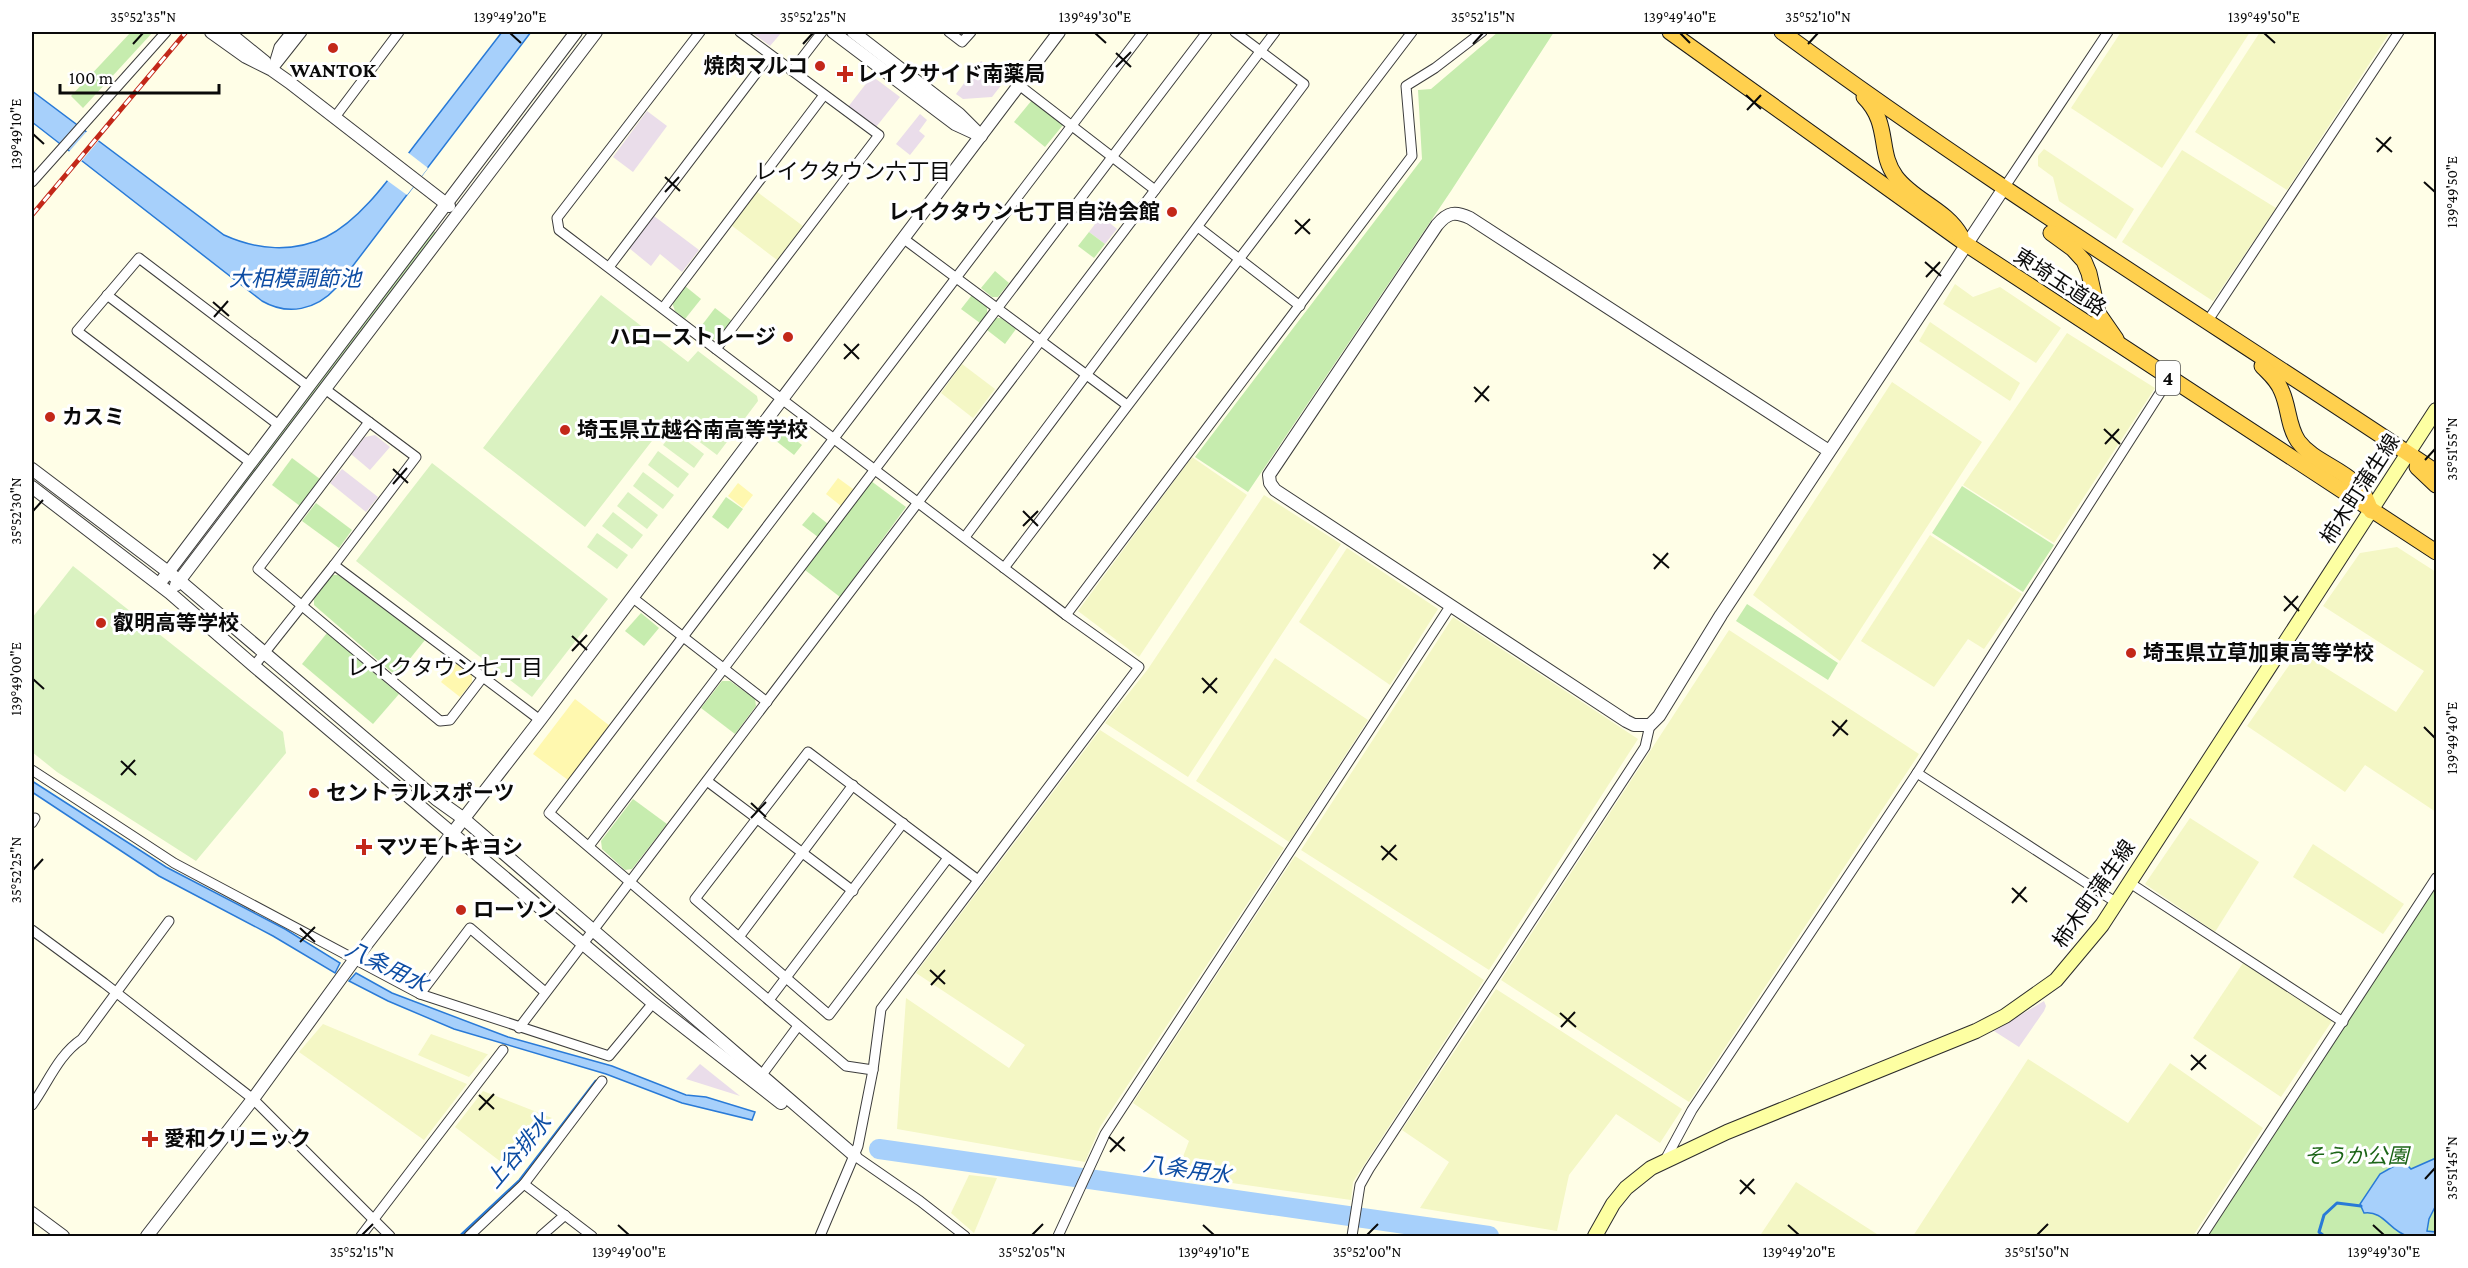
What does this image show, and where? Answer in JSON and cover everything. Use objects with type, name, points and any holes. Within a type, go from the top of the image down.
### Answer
[{"type":"highway","name":"東埼玉道路","points":[[1670,32],[1966,244],[2436,552]]},
{"type":"highway","name":"4","points":[[1782,32],[1847,80],[2004,188],[2207,321],[2238,344],[2436,472]]},
{"type":"highway","name":"4","points":[[1847,80],[1867,100],[1878,116],[1884,135],[1888,163],[1895,176],[1907,190],[1948,218],[1966,244]]},
{"type":"highway","name":"4","points":[[2004,188],[2026,216],[2062,239],[2084,261],[2098,314],[2131,353]]},
{"type":"highway","name":"4","points":[[2238,344],[2277,382],[2283,392],[2288,419],[2299,442],[2308,451],[2354,482],[2363,493],[2371,510]]},
{"type":"highway","name":"4","points":[[2408,453],[2418,470],[2436,485]]},
{"type":"main road","name":"柿木町蒲生線","points":[[1595,1236],[1603,1220],[1626,1188],[1638,1177],[1665,1160],[1727,1132],[1976,1031],[2005,1016],[2056,980],[2089,943],[2117,903],[2436,410]]},
{"type":"street","points":[[32,182],[166,32]]},
{"type":"street","points":[[211,32],[246,57],[272,70]]},
{"type":"street","points":[[228,32],[252,50],[272,70],[458,212]]},
{"type":"street","points":[[272,70],[279,48],[291,32]]},
{"type":"street","points":[[272,70],[302,32]]},
{"type":"street","points":[[334,117],[399,32]]},
{"type":"street","points":[[159,585],[576,32]]},
{"type":"street","points":[[170,593],[596,32]]},
{"type":"street","points":[[700,32],[557,218],[559,230],[1138,668],[881,1009],[873,1070],[855,1156],[820,1236]]},
{"type":"street","points":[[716,349],[879,135],[740,32]]},
{"type":"street","points":[[792,71],[822,32]]},
{"type":"street","points":[[833,32],[955,124],[981,136]]},
{"type":"street","points":[[853,32],[959,114],[981,136]]},
{"type":"street","points":[[949,32],[962,42],[971,32]]},
{"type":"street","points":[[147,1236],[633,598],[1059,32]]},
{"type":"street","points":[[873,1070],[846,1066],[549,813],[1143,32]]},
{"type":"street","points":[[589,846],[999,309],[1207,32]]},
{"type":"street","points":[[965,537],[1304,84],[1235,32]]},
{"type":"street","points":[[519,1028],[1275,32]]},
{"type":"street","points":[[1004,568],[1412,32]]},
{"type":"street","points":[[1066,615],[1412,156],[1406,87],[1482,32]]},
{"type":"street","points":[[1352,1236],[1360,1185],[1369,1169],[1645,747],[1650,725],[1659,716],[1696,653],[2108,32]]},
{"type":"street","points":[[2207,321],[2399,32]]},
{"type":"street","points":[[609,267],[770,55]]},
{"type":"street","points":[[1019,85],[1155,190]]},
{"type":"street","points":[[663,308],[824,95]]},
{"type":"street","points":[[1650,725],[1634,725],[1626,721],[1275,490],[1270,483],[1269,475],[1437,225],[1450,213],[1470,218],[1829,452]]},
{"type":"street","points":[[1198,227],[1300,306]]},
{"type":"street","points":[[904,239],[1127,405]]},
{"type":"street","points":[[251,463],[77,331],[139,258],[309,387]]},
{"type":"street","points":[[107,294],[280,426]]},
{"type":"street","points":[[1665,1160],[1692,1110],[1917,773],[2169,379]]},
{"type":"street","points":[[254,666],[304,606],[416,457],[325,389]]},
{"type":"street","points":[[369,422],[258,569],[440,721],[450,720],[483,676]]},
{"type":"street","points":[[32,469],[180,581],[436,799],[464,819],[855,1156]]},
{"type":"street","points":[[32,487],[170,593],[653,1003],[781,1102],[920,1201],[965,1236]]},
{"type":"street","points":[[334,565],[540,720]]},
{"type":"street","points":[[633,598],[766,702]]},
{"type":"street","points":[[1058,1236],[1112,1125],[1451,605]]},
{"type":"street","points":[[948,858],[829,1015],[695,899],[808,752],[978,880]]},
{"type":"street","points":[[32,770],[174,863],[352,964],[420,994],[609,1056],[653,1003]]},
{"type":"street","points":[[1917,773],[2117,903]]},
{"type":"street","points":[[707,781],[853,891]]},
{"type":"street","points":[[739,938],[853,785]]},
{"type":"street","points":[[769,1000],[903,823]]},
{"type":"street","points":[[2202,1236],[2436,878]]},
{"type":"street","points":[[2130,882],[2343,1022]]},
{"type":"street","points":[[32,1105],[50,1075],[74,1044],[82,1039],[169,921]]},
{"type":"street","points":[[420,994],[470,928],[545,993]]},
{"type":"street","points":[[32,930],[253,1099],[390,1236]]},
{"type":"street","points":[[761,1076],[798,1026]]},
{"type":"street","points":[[361,1236],[503,1050]]},
{"type":"street","points":[[469,1236],[524,1184],[603,1081]]},
{"type":"street","points":[[524,1184],[592,1236]]},
{"type":"street","points":[[32,1213],[63,1236]]},
{"type":"street","points":[[542,1236],[565,1215]]},
{"type":"shaded area","points":[[751,32],[782,32],[770,46]]},
{"type":"shaded area","points":[[981,61],[1006,79],[992,97],[963,99],[956,94]]},
{"type":"shaded area","points":[[872,76],[900,97],[876,127],[848,107]]},
{"type":"shaded area","points":[[647,111],[667,126],[633,172],[613,157]]},
{"type":"shaded area","points":[[920,114],[927,120],[919,131],[925,136],[910,155],[896,144]]},
{"type":"shaded area","points":[[654,216],[699,250],[682,272],[660,254],[651,266],[629,248]]},
{"type":"shaded area","points":[[1101,216],[1117,229],[1105,244],[1089,232]]},
{"type":"shaded area","points":[[375,435],[390,447],[370,470],[351,454],[365,437]]},
{"type":"shaded area","points":[[342,469],[378,497],[366,512],[330,483]]},
{"type":"shaded area","points":[[2044,1001],[2046,1006],[2044,1011],[2019,1047],[1994,1031]]},
{"type":"shaded area","points":[[700,1064],[740,1096],[686,1079]]},
{"type":"green space","points":[[131,32],[153,32],[83,108],[71,96]]},
{"type":"green space","points":[[1498,32],[1554,32],[1451,191],[1248,492],[1195,457],[1422,159],[1418,90],[1431,89]]},
{"type":"green space","points":[[2121,32],[2250,32],[2162,168],[2071,108]]},
{"type":"green space","points":[[2260,32],[2390,32],[2287,190],[2195,132]]},
{"type":"green space","points":[[1032,100],[1063,125],[1045,147],[1014,122]]},
{"type":"green space","points":[[2044,149],[2134,209],[2116,239],[2059,201],[2053,177],[2038,166],[2038,156]]},
{"type":"green space","points":[[2182,150],[2276,208],[2213,301],[2122,242]]},
{"type":"green space","points":[[756,191],[803,226],[777,260],[731,225]]},
{"type":"green space","points":[[433,230],[436,233],[251,479],[219,514]]},
{"type":"green space","points":[[1089,232],[1105,244],[1094,258],[1078,246]]},
{"type":"green space","points":[[995,271],[1009,283],[998,297],[992,297],[981,288]]},
{"type":"green space","points":[[1955,284],[1973,297],[2000,287],[2061,328],[2036,363],[1943,304]]},
{"type":"green space","points":[[685,286],[701,299],[685,319],[675,311],[672,302]]},
{"type":"green space","points":[[601,295],[688,362],[698,351],[757,396],[758,401],[717,455],[669,419],[585,527],[483,448]]},
{"type":"green space","points":[[972,295],[987,306],[987,314],[980,323],[961,309]]},
{"type":"green space","points":[[715,308],[732,321],[719,338],[712,340],[699,329]]},
{"type":"green space","points":[[996,318],[1001,318],[1016,329],[1005,344],[987,330]]},
{"type":"green space","points":[[1930,322],[2020,383],[2010,401],[1919,341]]},
{"type":"green space","points":[[2067,333],[2155,388],[2054,543],[1963,485]]},
{"type":"green space","points":[[962,364],[995,389],[973,418],[941,393]]},
{"type":"green space","points":[[1892,382],[1982,442],[1840,661],[1753,595]]},
{"type":"green space","points":[[779,427],[802,445],[794,455],[771,437]]},
{"type":"green space","points":[[674,431],[704,454],[694,468],[663,445]]},
{"type":"green space","points":[[658,451],[689,474],[678,488],[648,465]]},
{"type":"green space","points":[[1192,457],[1247,495],[1139,657],[1078,611]]},
{"type":"green space","points":[[292,458],[320,479],[300,506],[272,485]]},
{"type":"green space","points":[[432,463],[608,599],[532,697],[356,561]]},
{"type":"green space","points":[[643,472],[674,495],[663,509],[633,486]]},
{"type":"green space","points":[[871,481],[906,507],[840,597],[805,570]]},
{"type":"green space","points":[[1962,486],[2054,545],[2023,592],[1932,533]]},
{"type":"green space","points":[[628,492],[658,515],[647,529],[617,506]]},
{"type":"green space","points":[[1264,495],[1341,544],[1188,777],[1105,723],[1148,669]]},
{"type":"green space","points":[[726,497],[743,509],[728,529],[712,517]]},
{"type":"green space","points":[[316,503],[352,530],[339,548],[302,521]]},
{"type":"green space","points":[[613,512],[643,535],[632,549],[602,526]]},
{"type":"green space","points":[[813,512],[828,524],[818,537],[802,525]]},
{"type":"green space","points":[[597,533],[628,555],[617,569],[587,547]]},
{"type":"green space","points":[[1930,535],[2022,594],[1984,649],[1968,639],[1934,687],[1861,641]]},
{"type":"green space","points":[[2397,547],[2436,572],[2436,812],[2365,765],[2345,792],[2247,726],[2299,651],[2396,712],[2424,671],[2323,606],[2360,553]]},
{"type":"green space","points":[[1347,548],[1438,609],[1390,685],[1299,622]]},
{"type":"green space","name":"叡明高等学校","points":[[73,566],[283,732],[286,753],[196,861],[57,772],[32,752],[32,618]]},
{"type":"green space","points":[[332,575],[338,575],[425,640],[396,676],[314,605],[314,599]]},
{"type":"green space","points":[[1747,604],[1838,663],[1828,680],[1736,621]]},
{"type":"green space","points":[[641,613],[659,628],[644,646],[625,631]]},
{"type":"green space","points":[[1453,617],[1638,739],[1489,970],[1301,850]]},
{"type":"green space","points":[[1729,630],[1919,754],[1689,1102],[1501,980]]},
{"type":"green space","points":[[327,633],[399,694],[373,724],[302,664]]},
{"type":"green space","points":[[1275,658],[1368,720],[1289,842],[1196,781]]},
{"type":"green space","points":[[722,681],[730,681],[755,699],[756,706],[735,734],[701,708]]},
{"type":"green space","points":[[1100,730],[1284,848],[1100,1127],[1085,1162],[897,1129],[906,998],[1009,1068],[1025,1045],[916,973]]},
{"type":"green space","points":[[633,799],[667,824],[632,869],[625,870],[602,849],[601,841]]},
{"type":"green space","points":[[2190,818],[2259,862],[2215,932],[2145,884]]},
{"type":"green space","points":[[2313,844],[2404,904],[2383,934],[2293,877]]},
{"type":"green space","points":[[1295,856],[1484,980],[1353,1182],[1351,1200],[1176,1175],[1189,1141],[1133,1103]]},
{"type":"green space","name":"そうか公園","points":[[2436,886],[2436,1236],[2208,1236]]},
{"type":"green space","points":[[2243,963],[2332,1021],[2281,1097],[2193,1038]]},
{"type":"green space","points":[[1496,989],[1682,1109],[1660,1143],[1616,1114],[1569,1175],[1557,1231],[1420,1208],[1449,1162],[1402,1130]]},
{"type":"green space","points":[[323,1024],[467,1084],[424,1140],[299,1052]]},
{"type":"green space","points":[[431,1034],[488,1054],[469,1077],[418,1055]]},
{"type":"green space","points":[[2028,1059],[2128,1123],[2170,1063],[2263,1128],[2193,1236],[1913,1236]]},
{"type":"green space","points":[[483,1091],[552,1118],[513,1171],[455,1127]]},
{"type":"green space","points":[[969,1175],[997,1178],[974,1233],[951,1213]]},
{"type":"green space","points":[[1796,1182],[1880,1236],[1765,1236],[1761,1234]]},
{"type":"sand","points":[[838,478],[853,489],[841,506],[826,494]]},
{"type":"sand","points":[[738,483],[753,495],[743,508],[728,496]]},
{"type":"sand","points":[[457,663],[472,675],[472,682],[460,697],[441,682]]},
{"type":"sand","points":[[575,699],[610,726],[568,780],[533,754]]},
{"type":"water","name":"大相模調節池","points":[[502,32],[531,32],[336,288],[320,301],[301,308],[282,308],[262,301],[32,122],[32,91],[224,235],[249,244],[275,248],[301,246],[340,229],[366,206]]},
{"type":"water","points":[[32,781],[166,867],[285,929],[340,963],[335,973],[273,936],[159,876],[32,792]]},
{"type":"water","points":[[356,973],[392,993],[508,1037],[612,1066],[686,1095],[706,1097],[755,1112],[752,1120],[682,1103],[606,1074],[454,1029],[388,1001],[349,981]]},
{"type":"water","points":[[2436,1158],[2436,1205],[2429,1219],[2427,1231],[2436,1232],[2436,1236],[2418,1238],[2408,1236],[2377,1215],[2364,1213],[2360,1204],[2380,1174],[2403,1161],[2411,1169]]},
{"type":"pier","points":[[88,130],[100,139],[79,164],[67,154]]},
{"type":"pier","points":[[406,151],[428,168],[407,195],[385,179]]},
{"type":"waterway","name":"上谷排水","points":[[460,1236],[520,1180],[596,1081]]},
{"type":"waterway","name":"八条用水","points":[[879,1149],[1489,1236]]},
{"type":"waterway","points":[[2324,1236],[2319,1232],[2324,1215],[2337,1203],[2361,1206]]},
{"type":"railway","points":[[32,215],[186,32]]},
{"type":"place","name":"WANTOK","points":[[333,48]]},
{"type":"place","name":"焼肉マルコ","points":[[820,66]]},
{"type":"place","name":"レイクサイド南薬局","points":[[845,74]]},
{"type":"place","name":"レイクタウン七丁目自治会館","points":[[1172,212]]},
{"type":"place","name":"ハローストレージ","points":[[788,337]]},
{"type":"place","name":"カスミ","points":[[50,417]]},
{"type":"place","name":"埼玉県立越谷南高等学校","points":[[565,430]]},
{"type":"place","name":"叡明高等学校","points":[[101,623]]},
{"type":"place","name":"埼玉県立草加東高等学校","points":[[2131,653]]},
{"type":"place","name":"セントラルスポーツ","points":[[314,793]]},
{"type":"place","name":"マツモトキヨシ","points":[[364,847]]},
{"type":"place","name":"ローソン","points":[[461,910]]},
{"type":"place","name":"愛和クリニック","points":[[150,1139]]},
{"type":"district","name":"レイクタウン六丁目","points":[[853,171]]},
{"type":"district","name":"レイクタウン七丁目","points":[[445,667]]}]
